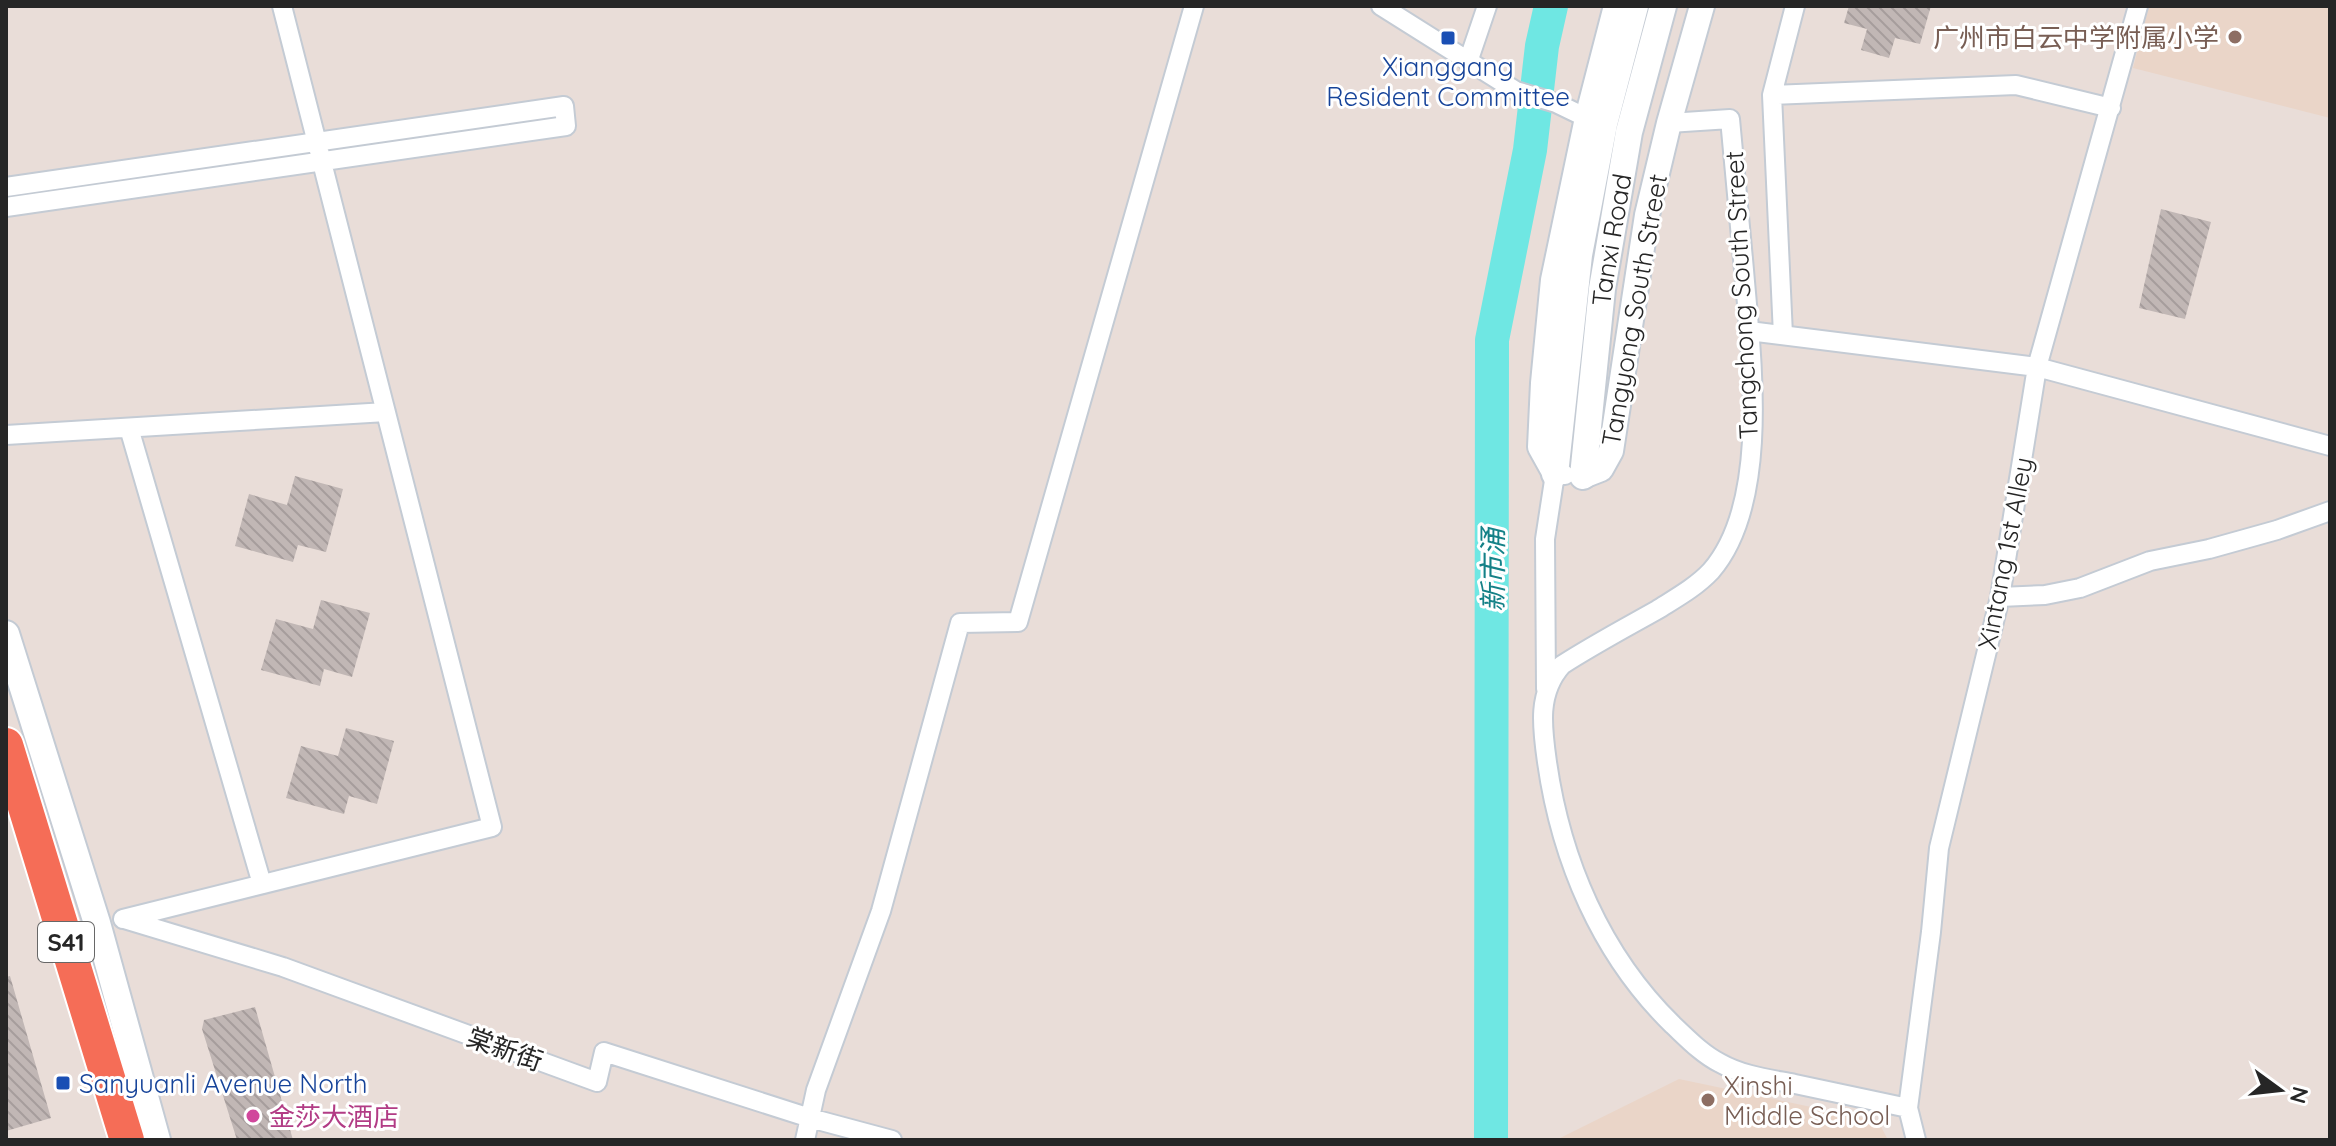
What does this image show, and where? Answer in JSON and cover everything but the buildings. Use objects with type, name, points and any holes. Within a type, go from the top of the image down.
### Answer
[{"type":"highway","name":"S41","points":[[6,745],[127,1140]]},
{"type":"main road","name":"Tanxi Road","points":[[1555,474],[1579,255],[1604,124],[1635,6]]},
{"type":"main road","name":"Tanxi Road","points":[[1583,476],[1602,289],[1629,132],[1663,6]]},
{"type":"main road","points":[[6,634],[97,923],[157,1140]]},
{"type":"main road","points":[[6,796],[111,1140]]},
{"type":"street","points":[[123,919],[492,827],[282,6]]},
{"type":"street","points":[[805,1140],[816,1090],[881,911],[960,623],[1018,622],[1194,6]]},
{"type":"street","points":[[1381,6],[1516,91],[1556,103],[1587,118]]},
{"type":"street","points":[[1468,62],[1487,6]]},
{"type":"street","points":[[1616,6],[1587,118],[1553,280],[1543,383],[1540,447],[1555,474],[1545,539],[1545,748],[1570,863],[1589,906],[1628,972],[1656,1008],[1704,1053],[1731,1069],[1908,1108],[1916,1140]]},
{"type":"street","name":"Tangyong South Street","points":[[1555,474],[1583,476],[1601,469],[1611,451],[1647,215],[1702,6]]},
{"type":"street","points":[[1783,335],[1772,95],[1795,6]]},
{"type":"street","name":"Xintang 1st Alley","points":[[1908,1108],[1939,848],[2000,597],[2037,367],[2138,6]]},
{"type":"street","points":[[1772,95],[2016,85],[2111,108]]},
{"type":"street","points":[[6,187],[564,106],[566,126],[6,207]]},
{"type":"street","name":"Tangchong South Street","points":[[1546,692],[1562,665],[1680,596],[1708,573],[1719,560],[1738,519],[1749,471],[1752,399],[1749,331],[1730,119],[1669,123]]},
{"type":"street","points":[[1749,331],[2037,367],[2330,446]]},
{"type":"street","points":[[6,435],[386,412]]},
{"type":"street","points":[[129,428],[262,884]]},
{"type":"street","points":[[2000,597],[2045,595],[2080,588],[2150,561],[2236,541],[2330,511]]},
{"type":"street","name":"棠新街","points":[[97,923],[123,919],[283,967],[597,1082],[604,1052],[810,1118],[892,1140]]},
{"type":"shaded area","name":"广州市白云中学附属小学","points":[[2149,6],[2330,6],[2330,118],[2133,68]]},
{"type":"shaded area","name":"Xinshi Middle School","points":[[1679,1079],[1878,1121],[1888,1140],[1556,1140]]},
{"type":"waterway","name":"新市涌","points":[[1491,1140],[1492,340],[1530,150],[1542,46],[1551,6]]},
{"type":"place","name":"广州市白云中学附属小学","points":[[2235,37]]},
{"type":"place","name":"Xianggang Resident Committee","points":[[1448,38]]},
{"type":"place","name":"Sanyuanli Avenue North","points":[[63,1083]]},
{"type":"place","name":"Xinshi Middle School","points":[[1708,1100]]},
{"type":"place","name":"金莎大酒店","points":[[253,1116]]}]
